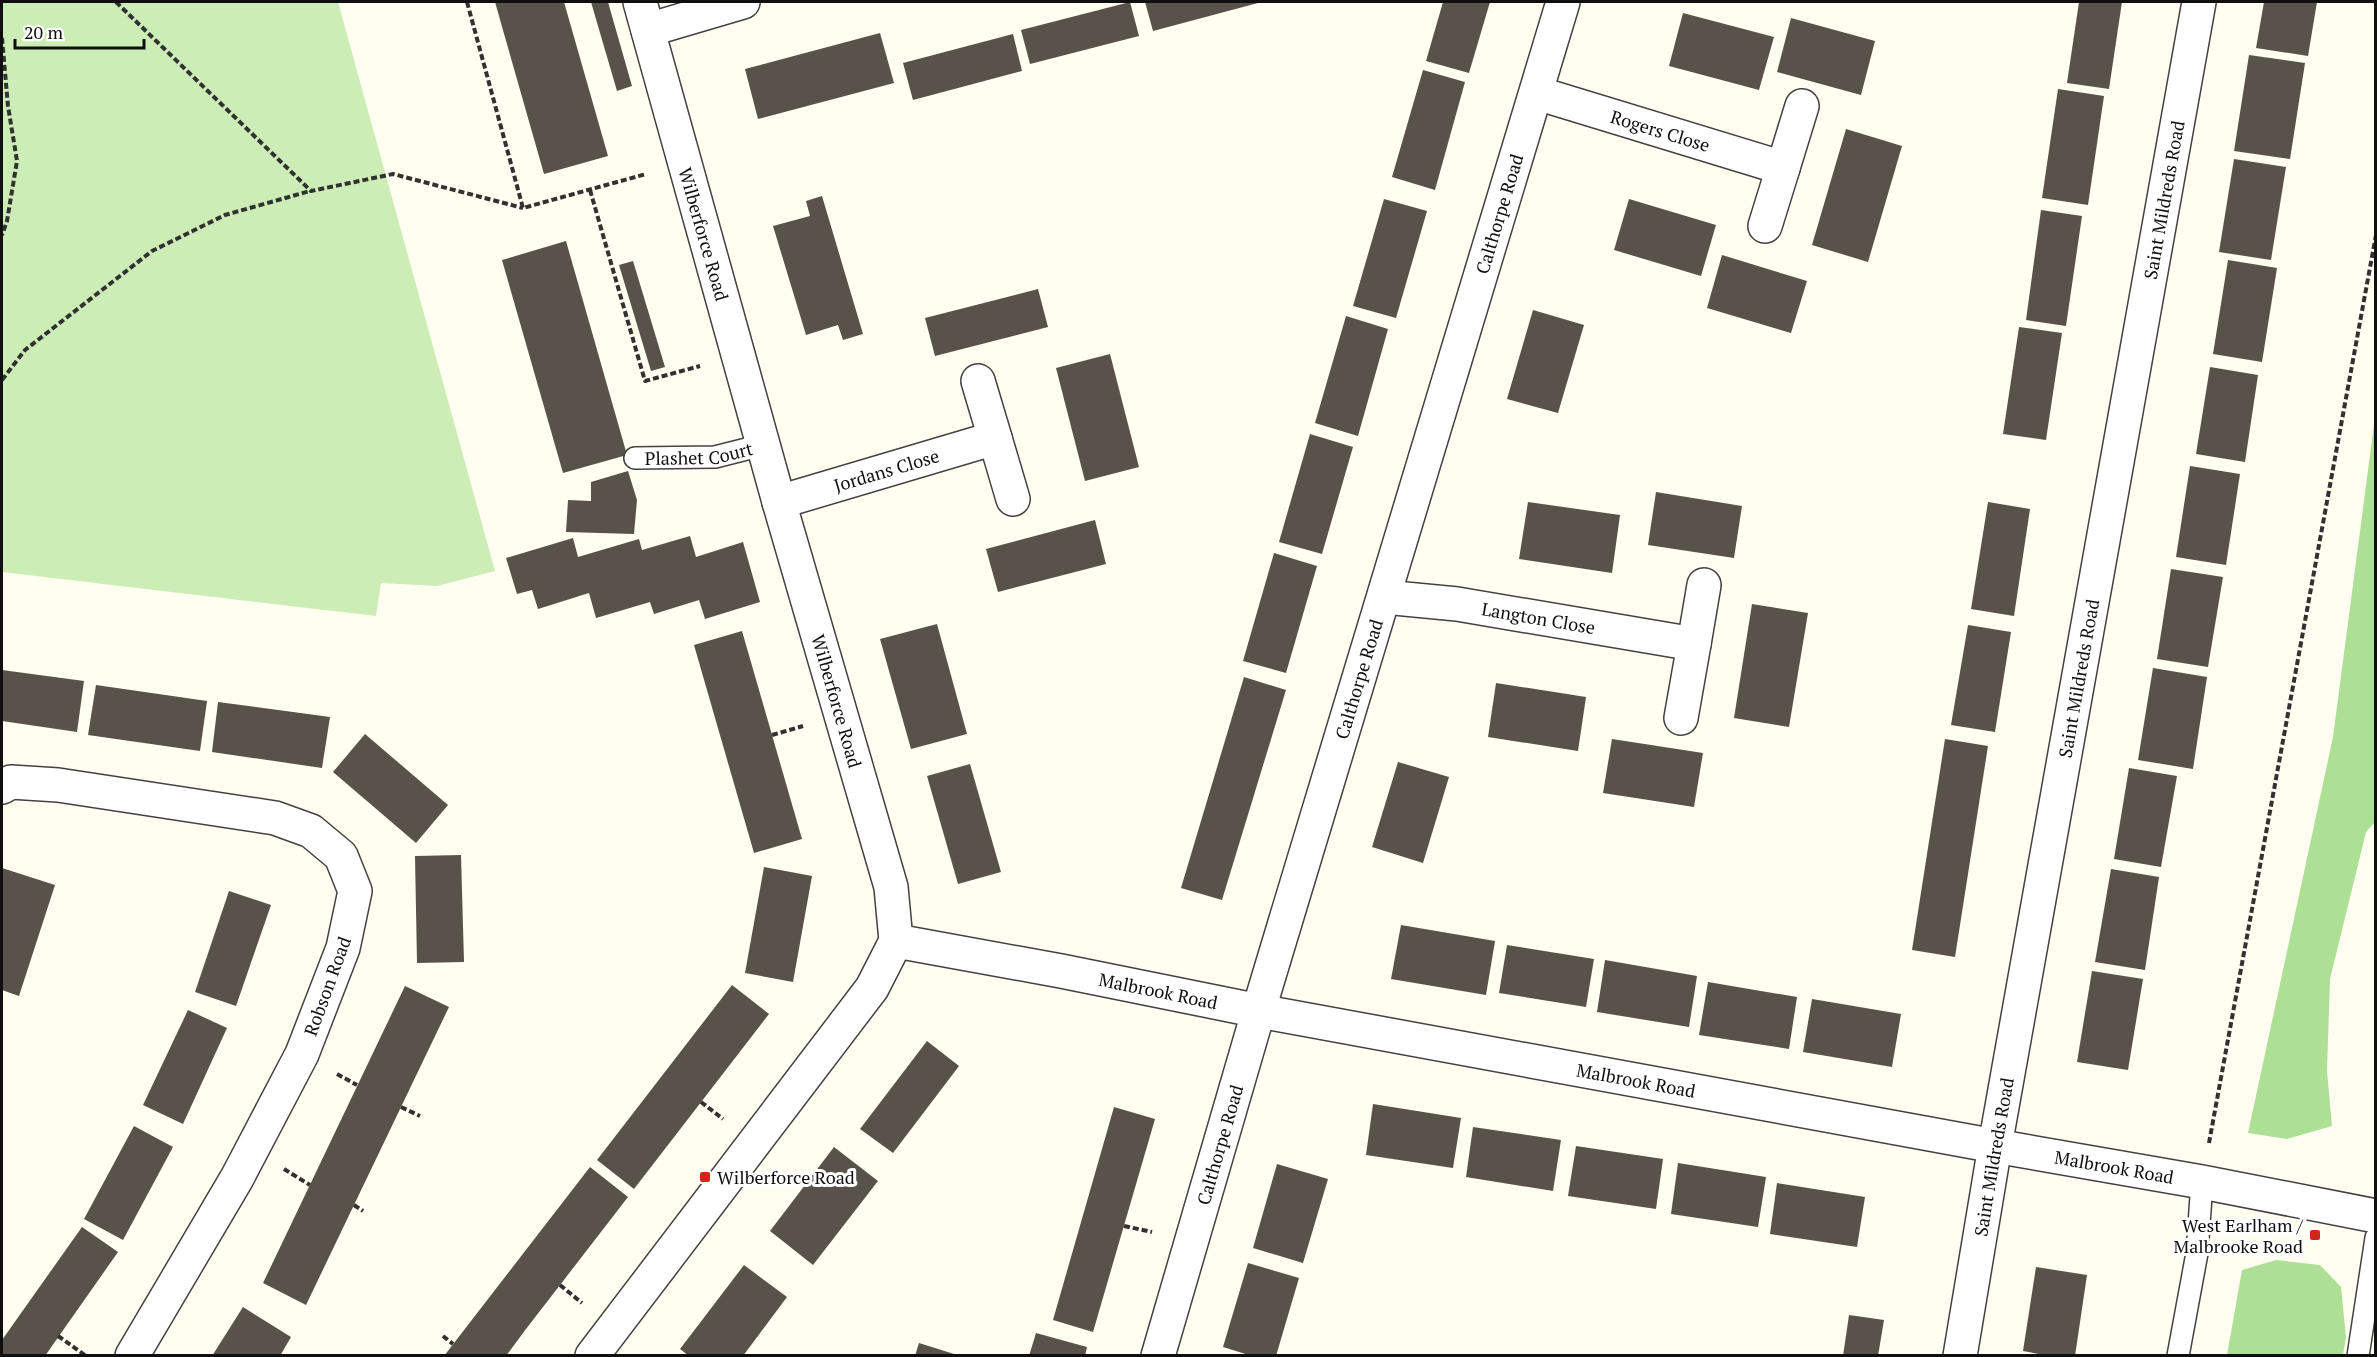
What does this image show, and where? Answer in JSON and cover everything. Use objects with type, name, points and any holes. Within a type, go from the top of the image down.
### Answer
[{"type":"street","points":[[644,16],[743,2]]},
{"type":"street","name":"Calthorpe Road","points":[[1158,1356],[1259,1011],[1563,2]]},
{"type":"street","name":"Saint Mildreds Road","points":[[1960,1356],[1995,1146],[2199,2]]},
{"type":"street","name":"Wilberforce Road","points":[[644,16],[779,502],[891,887],[896,941]]},
{"type":"street","name":"Rogers Close","points":[[1537,93],[1783,168]]},
{"type":"street","points":[[1765,226],[1802,106]]},
{"type":"street","points":[[978,381],[1013,499]]},
{"type":"street","name":"Jordans Close","points":[[779,502],[995,438]]},
{"type":"street","points":[[1680,718],[1704,585]]},
{"type":"street","name":"Langton Close","points":[[1384,597],[1457,604],[1694,644]]},
{"type":"street","name":"Robson Road","points":[[2,787],[11,782],[58,785],[275,818],[311,831],[341,856],[355,891],[343,948],[302,1054],[237,1178],[132,1356]]},
{"type":"street","points":[[592,1356],[873,988],[896,941]]},
{"type":"street","name":"Malbrook Road","points":[[896,941],[1259,1011],[2202,1182],[2376,1216]]},
{"type":"lane","name":"Plashet Court","points":[[635,458],[715,456],[763,445]]},
{"type":"lane","points":[[2178,1356],[2197,1253],[2202,1182]]},
{"type":"lane","points":[[2358,1356],[2376,1238]]},
{"type":"path","points":[[116,2],[310,190]]},
{"type":"path","points":[[467,2],[523,208]]},
{"type":"path","points":[[2,38],[8,106],[17,161],[7,221],[2,235]]},
{"type":"path","points":[[2,380],[25,350],[152,251],[225,215],[310,190],[393,174],[523,208],[685,163]]},
{"type":"path","points":[[590,190],[645,381],[738,355]]},
{"type":"path","points":[[2202,1182],[2376,236]]},
{"type":"path","points":[[401,1107],[420,1116]]},
{"type":"path","points":[[354,1205],[363,1212]]},
{"type":"path","points":[[58,1336],[86,1356]]},
{"type":"path","points":[[443,1336],[453,1344]]},
{"type":"green space","points":[[2,2],[338,2],[495,571],[437,586],[381,583],[376,616],[2,572]]},
{"type":"green space","points":[[2375,417],[2375,822],[2366,832],[2330,979],[2327,1071],[2332,1126],[2287,1139],[2248,1133],[2333,737]]},
{"type":"green space","points":[[2276,1260],[2320,1265],[2341,1287],[2346,1337],[2343,1355],[2227,1355],[2242,1270]]},
{"type":"building","points":[[495,2],[564,2],[608,156],[544,174]]},
{"type":"building","points":[[591,2],[608,2],[632,86],[617,91]]},
{"type":"building","points":[[1130,2],[1139,36],[1030,64],[1021,30]]},
{"type":"building","points":[[1145,2],[1258,2],[1258,3],[1153,31]]},
{"type":"building","points":[[1443,2],[1490,2],[1469,73],[1426,61]]},
{"type":"building","points":[[2079,2],[2122,2],[2109,89],[2067,83]]},
{"type":"building","points":[[2264,2],[2317,2],[2308,56],[2256,48]]},
{"type":"building","points":[[1683,13],[1774,37],[1759,90],[1669,66]]},
{"type":"building","points":[[1791,18],[1875,41],[1861,95],[1777,72]]},
{"type":"building","points":[[880,33],[894,83],[758,119],[745,69]]},
{"type":"building","points":[[1013,34],[1022,71],[913,100],[903,63]]},
{"type":"building","points":[[2249,55],[2305,63],[2290,159],[2234,151]]},
{"type":"building","points":[[1423,70],[1465,82],[1435,190],[1392,177]]},
{"type":"building","points":[[2058,89],[2104,96],[2088,205],[2042,198]]},
{"type":"building","points":[[1846,129],[1902,146],[1868,262],[1812,245]]},
{"type":"building","points":[[2234,159],[2286,167],[2271,260],[2219,252]]},
{"type":"building","points":[[822,196],[863,334],[843,340],[838,325],[806,335],[773,226],[810,216],[806,201]]},
{"type":"building","points":[[1384,199],[1427,211],[1396,318],[1353,306]]},
{"type":"building","points":[[1629,199],[1716,225],[1701,276],[1614,250]]},
{"type":"building","points":[[2041,210],[2082,216],[2066,326],[2026,320]]},
{"type":"building","points":[[566,241],[627,455],[563,473],[502,260]]},
{"type":"building","points":[[1722,255],[1807,281],[1791,333],[1707,308]]},
{"type":"building","points":[[2228,260],[2277,268],[2262,362],[2213,354]]},
{"type":"building","points":[[633,261],[665,367],[651,371],[619,265]]},
{"type":"building","points":[[1038,289],[1048,327],[935,356],[925,318]]},
{"type":"building","points":[[1533,310],[1584,325],[1558,413],[1507,399]]},
{"type":"building","points":[[1346,316],[1388,329],[1358,436],[1315,423]]},
{"type":"building","points":[[2019,327],[2062,333],[2046,440],[2003,434]]},
{"type":"building","points":[[1110,354],[1139,467],[1085,481],[1056,368]]},
{"type":"building","points":[[2210,367],[2258,375],[2245,462],[2196,454]]},
{"type":"building","points":[[1310,434],[1353,447],[1322,554],[1279,542]]},
{"type":"building","points":[[2190,466],[2240,474],[2226,565],[2176,557]]},
{"type":"building","points":[[628,471],[637,500],[634,534],[566,532],[568,500],[591,501],[591,482]]},
{"type":"building","points":[[1656,492],[1742,506],[1734,558],[1648,545]]},
{"type":"building","points":[[1528,502],[1620,515],[1612,573],[1519,559]]},
{"type":"building","points":[[1988,502],[2030,509],[2014,616],[1971,609]]},
{"type":"building","points":[[1095,520],[1106,564],[998,592],[986,549]]},
{"type":"building","points":[[690,536],[696,557],[743,542],[760,602],[705,619],[699,600],[654,614],[650,602],[596,618],[589,593],[538,609],[532,590],[517,594],[506,558],[573,538],[578,557],[639,539],[642,550]]},
{"type":"building","points":[[1274,553],[1317,566],[1286,673],[1243,661]]},
{"type":"building","points":[[2171,569],[2223,577],[2208,667],[2157,659]]},
{"type":"building","points":[[1752,604],[1808,613],[1789,727],[1734,718]]},
{"type":"building","points":[[937,624],[967,734],[911,749],[880,639]]},
{"type":"building","points":[[1968,625],[2011,632],[1995,732],[1951,725]]},
{"type":"building","points":[[742,631],[802,839],[754,853],[694,645]]},
{"type":"building","points":[[2153,668],[2207,677],[2193,769],[2138,760]]},
{"type":"building","points":[[2,670],[84,681],[77,732],[2,721]]},
{"type":"building","points":[[1244,677],[1286,690],[1222,900],[1181,888]]},
{"type":"building","points":[[1496,683],[1586,697],[1578,751],[1488,737]]},
{"type":"building","points":[[96,685],[207,701],[200,751],[88,735]]},
{"type":"building","points":[[218,702],[330,717],[322,768],[212,752]]},
{"type":"building","points":[[365,734],[448,805],[416,843],[333,772]]},
{"type":"building","points":[[1612,739],[1703,753],[1694,807],[1603,793]]},
{"type":"building","points":[[1945,739],[1988,746],[1955,957],[1912,950]]},
{"type":"building","points":[[1398,762],[1449,777],[1423,863],[1372,847]]},
{"type":"building","points":[[970,764],[1001,872],[958,884],[927,776]]},
{"type":"building","points":[[2129,768],[2177,776],[2161,867],[2114,859]]},
{"type":"building","points":[[461,855],[464,962],[417,963],[415,856]]},
{"type":"building","points":[[764,867],[812,876],[793,982],[745,973]]},
{"type":"building","points":[[2,868],[55,885],[19,996],[2,990]]},
{"type":"building","points":[[2111,869],[2159,877],[2145,970],[2095,962]]},
{"type":"building","points":[[229,891],[271,905],[236,1006],[195,992]]},
{"type":"building","points":[[1401,925],[1495,941],[1486,995],[1391,979]]},
{"type":"building","points":[[1507,945],[1594,959],[1586,1007],[1499,993]]},
{"type":"building","points":[[1605,960],[1697,976],[1689,1027],[1597,1012]]},
{"type":"building","points":[[2092,971],[2143,979],[2128,1070],[2077,1062]]},
{"type":"building","points":[[1708,982],[1797,997],[1789,1049],[1699,1035]]},
{"type":"building","points":[[732,985],[769,1014],[634,1189],[597,1160]]},
{"type":"building","points":[[405,986],[449,1007],[306,1305],[263,1283]]},
{"type":"building","points":[[1812,999],[1901,1014],[1892,1067],[1803,1052]]},
{"type":"building","points":[[188,1010],[227,1028],[183,1124],[143,1105]]},
{"type":"building","points":[[927,1041],[959,1066],[893,1153],[860,1129]]},
{"type":"building","points":[[1373,1104],[1461,1118],[1453,1168],[1366,1155]]},
{"type":"building","points":[[1114,1107],[1155,1119],[1093,1332],[1053,1320]]},
{"type":"building","points":[[134,1126],[173,1147],[123,1240],[84,1219]]},
{"type":"building","points":[[1473,1127],[1561,1140],[1553,1191],[1466,1177]]},
{"type":"building","points":[[1576,1146],[1663,1159],[1656,1209],[1568,1196]]},
{"type":"building","points":[[834,1147],[878,1181],[813,1265],[770,1231]]},
{"type":"building","points":[[1678,1163],[1766,1177],[1758,1227],[1671,1214]]},
{"type":"building","points":[[1277,1164],[1328,1179],[1303,1263],[1253,1248]]},
{"type":"building","points":[[590,1167],[628,1197],[506,1356],[444,1356]]},
{"type":"building","points":[[1777,1183],[1865,1197],[1857,1247],[1770,1234]]},
{"type":"building","points":[[82,1227],[118,1252],[45,1356],[2,1356],[2,1340]]},
{"type":"building","points":[[1248,1263],[1299,1278],[1276,1356],[1252,1356],[1223,1347]]},
{"type":"building","points":[[744,1265],[787,1297],[743,1356],[689,1356],[680,1349]]},
{"type":"building","points":[[2036,1267],[2087,1275],[2075,1356],[2049,1356],[2023,1351]]},
{"type":"building","points":[[243,1307],[291,1337],[280,1356],[212,1356]]},
{"type":"building","points":[[1849,1315],[1884,1320],[1878,1356],[1843,1356]]},
{"type":"building","points":[[1036,1333],[1087,1347],[1085,1356],[1029,1356]]},
{"type":"building","points":[[919,1343],[954,1354],[954,1356],[915,1356]]},
{"type":"place","name":"Wilberforce Road","points":[[705,1177]]},
{"type":"place","name":"West Earlham / Malbrooke Road","points":[[2315,1235]]}]
